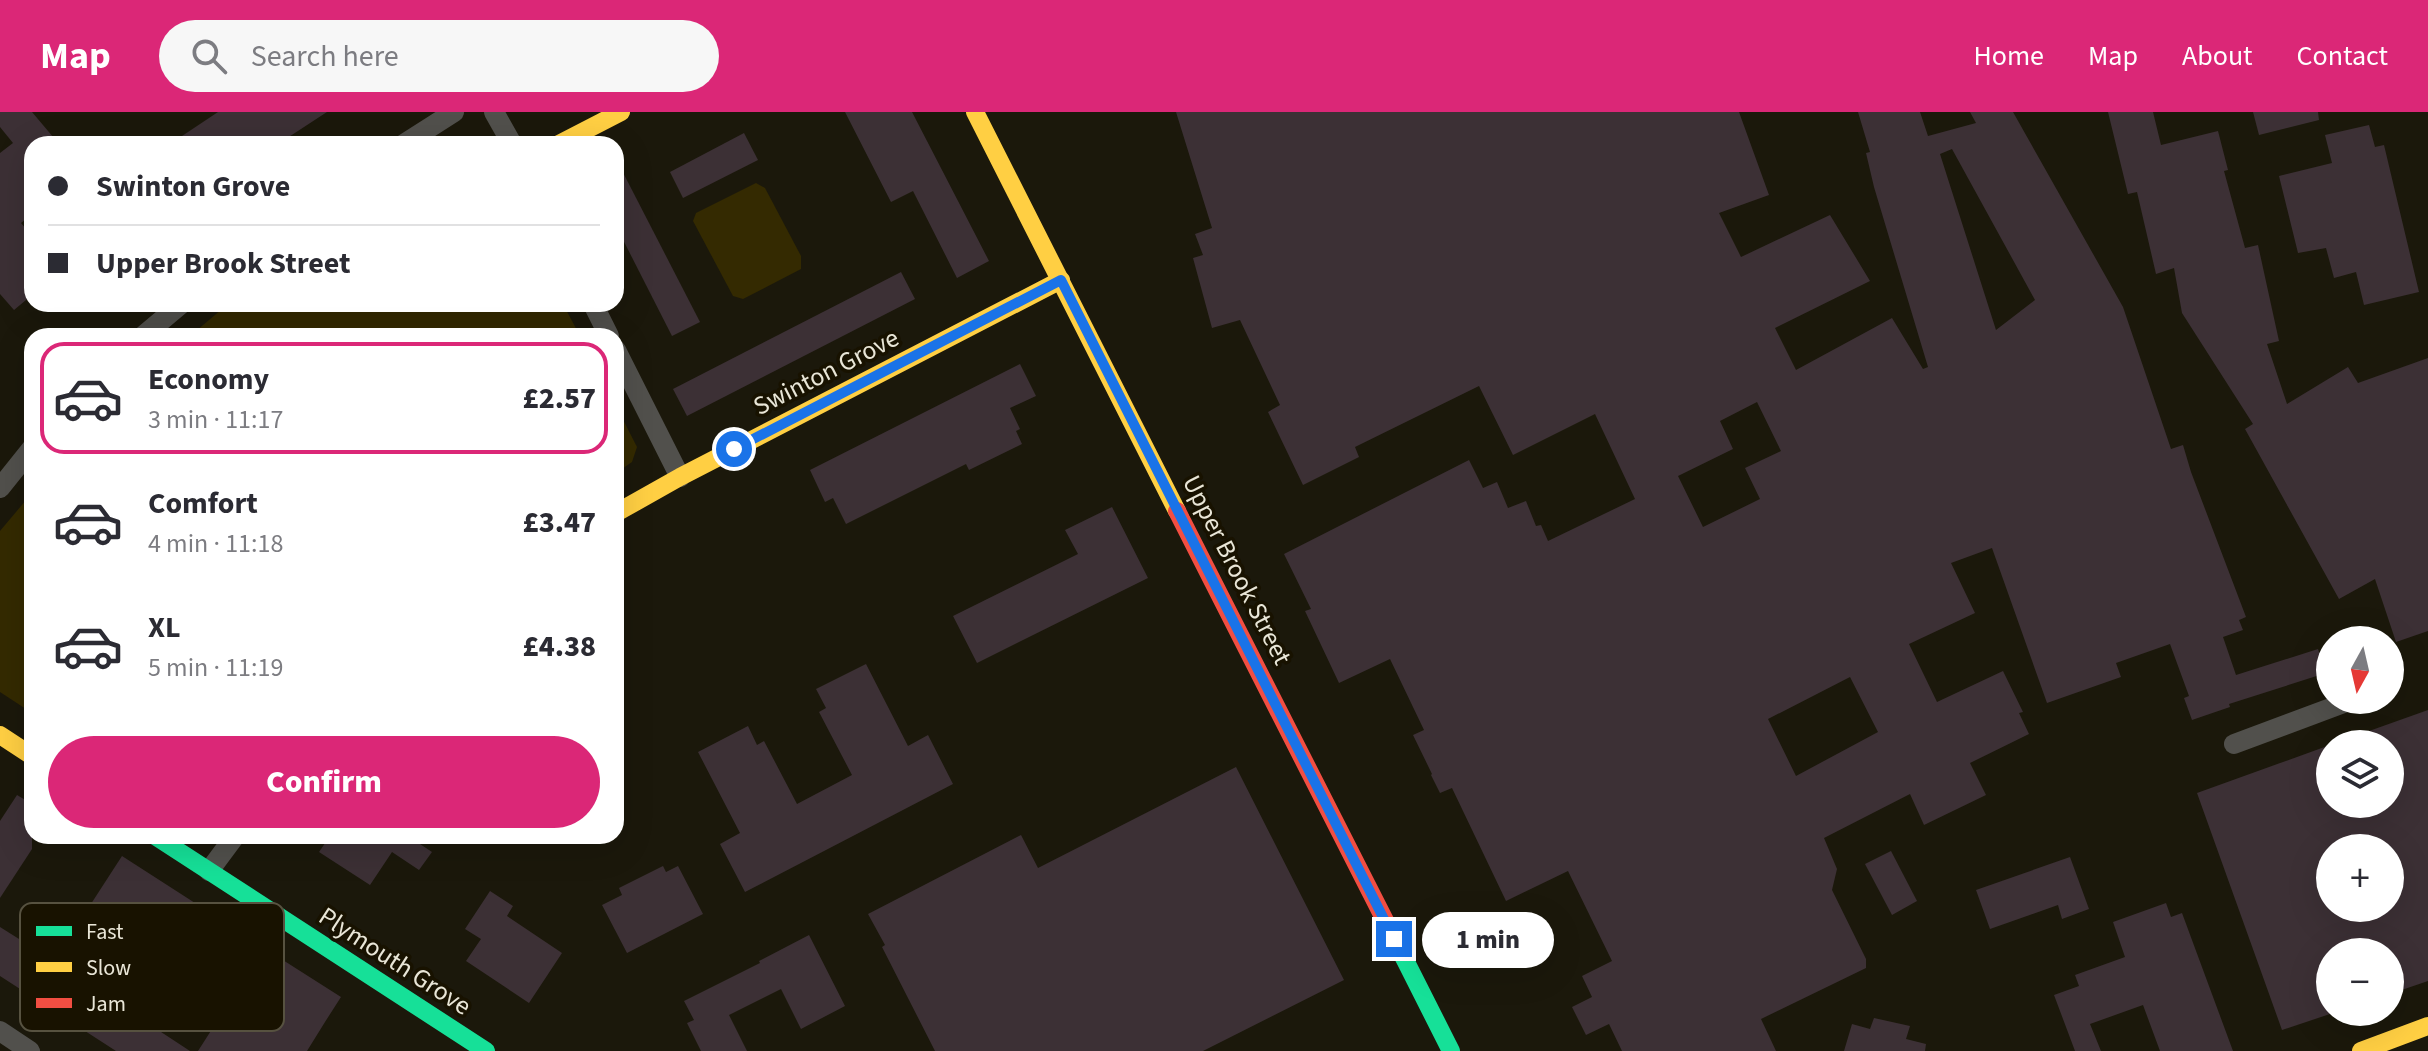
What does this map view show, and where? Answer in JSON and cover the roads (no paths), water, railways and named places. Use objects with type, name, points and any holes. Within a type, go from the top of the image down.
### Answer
[{"type":"main road","points":[[574,136],[621,112]]},
{"type":"main road","name":"Upper Brook Street","points":[[975,112],[1451,1051]]},
{"type":"main road","name":"Swinton Grove","points":[[624,508],[1061,280]]},
{"type":"main road","points":[[2,740],[24,752]]},
{"type":"main road","name":"Plymouth Grove","points":[[167,844],[258,903]]},
{"type":"main road","name":"Plymouth Grove","points":[[284,920],[486,1051]]},
{"type":"main road","points":[[2361,1051],[2428,1026]]},
{"type":"street","points":[[416,136],[454,112]]},
{"type":"street","points":[[494,112],[508,136]]},
{"type":"street","points":[[152,328],[172,312]]},
{"type":"street","points":[[624,366],[680,477]]},
{"type":"street","points":[[0,488],[24,458]]},
{"type":"street","points":[[2234,744],[2316,713]]},
{"type":"street","points":[[209,871],[229,844]]},
{"type":"street","points":[[0,1031],[30,1051]]}]
